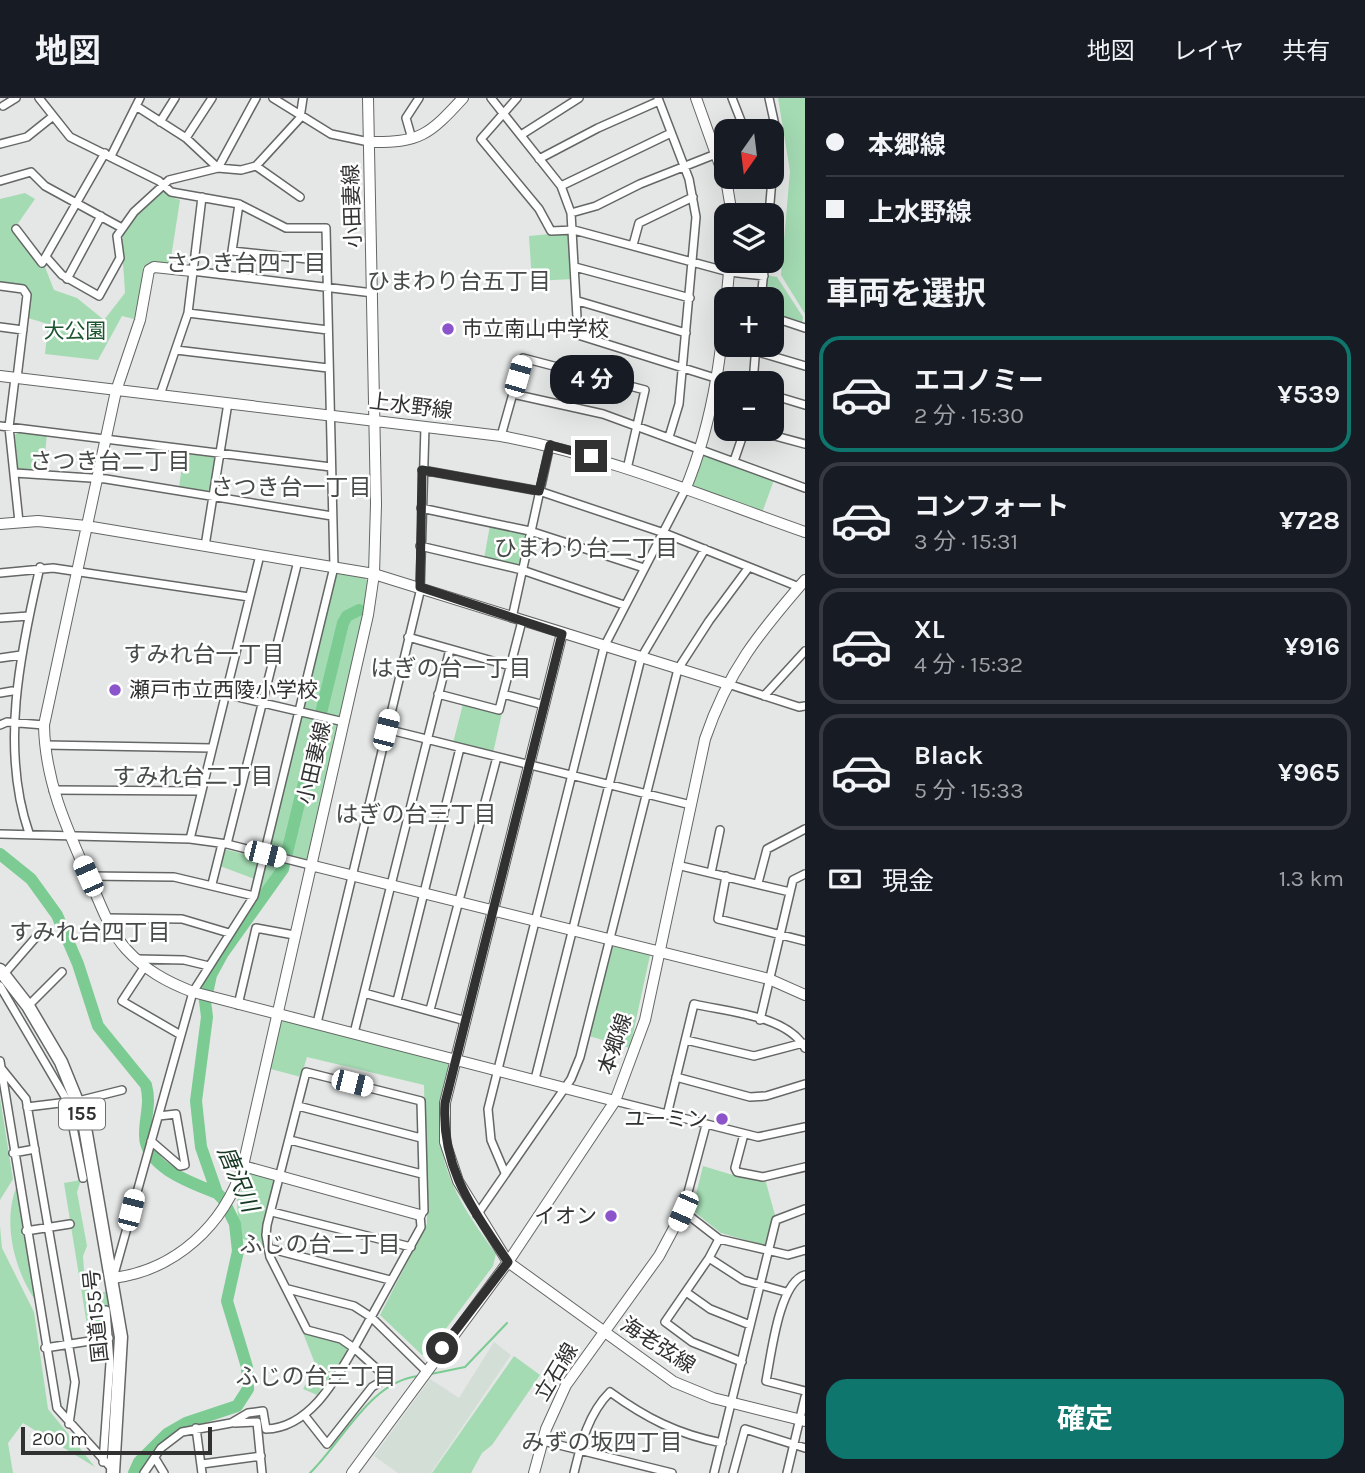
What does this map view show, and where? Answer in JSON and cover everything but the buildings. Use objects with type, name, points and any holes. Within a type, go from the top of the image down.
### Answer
[{"type":"highway","name":"国道155号","points":[[1,977],[28,1006],[72,1082],[73,1101],[113,1278],[122,1364],[113,1472]]},
{"type":"street","points":[[3,106],[16,98]]},
{"type":"street","points":[[39,98],[70,137],[159,181],[171,192],[239,204],[286,228],[326,228],[334,567],[254,896],[193,992],[179,1034],[159,1116],[113,1278]]},
{"type":"street","points":[[16,229],[42,263],[140,98]]},
{"type":"street","points":[[160,122],[175,98]]},
{"type":"street","points":[[186,138],[212,98]]},
{"type":"street","points":[[218,168],[256,98]]},
{"type":"street","points":[[272,98],[300,118],[331,134],[369,142],[412,139],[428,134],[463,98]]},
{"type":"street","points":[[47,258],[67,279],[99,296],[121,258],[117,236],[134,212],[169,180],[218,168],[242,170],[256,166],[300,118],[303,98]]},
{"type":"street","name":"小田妻線","points":[[113,1278],[125,1277],[170,1259],[199,1238],[230,1198],[243,1166],[344,722],[374,574],[374,293],[368,98]]},
{"type":"street","points":[[412,139],[406,118],[419,98]]},
{"type":"street","points":[[491,98],[561,186],[571,213],[578,335],[714,378]]},
{"type":"street","points":[[517,98],[481,139],[539,209],[551,231],[574,230],[693,263],[714,265]]},
{"type":"street","points":[[521,135],[579,98]]},
{"type":"street","points":[[696,98],[714,135]]},
{"type":"street","points":[[732,98],[740,119]]},
{"type":"street","points":[[769,98],[772,119]]},
{"type":"street","points":[[539,159],[659,99],[693,197],[696,229],[679,404],[669,437]]},
{"type":"street","points":[[136,106],[186,138],[218,168]]},
{"type":"street","points":[[0,144],[27,137],[52,117]]},
{"type":"street","points":[[561,186],[671,133]]},
{"type":"street","points":[[571,213],[596,206],[714,155]]},
{"type":"street","points":[[256,166],[300,197]]},
{"type":"street","points":[[0,181],[30,172],[45,186],[79,202],[122,228]]},
{"type":"street","points":[[160,396],[188,313],[202,197]]},
{"type":"street","points":[[633,245],[639,223],[693,197]]},
{"type":"street","points":[[239,204],[232,251],[326,261]]},
{"type":"street","points":[[67,279],[101,216]]},
{"type":"street","points":[[374,293],[154,267],[149,270],[140,320],[116,391],[44,725],[53,790],[68,834],[106,918],[125,947],[141,963],[168,982],[193,992],[744,1134],[758,1137],[805,1127]]},
{"type":"street","points":[[575,267],[690,298]]},
{"type":"street","points":[[718,371],[728,273]]},
{"type":"street","points":[[754,273],[764,276]]},
{"type":"street","points":[[763,287],[764,273]]},
{"type":"street","points":[[0,286],[23,289],[27,295],[9,427],[19,522]]},
{"type":"street","points":[[578,301],[686,333]]},
{"type":"street","points":[[188,313],[328,330]]},
{"type":"street","points":[[784,321],[805,328]]},
{"type":"street","points":[[0,327],[23,330]]},
{"type":"street","points":[[176,350],[328,368]]},
{"type":"street","points":[[780,357],[805,366]]},
{"type":"street","points":[[501,436],[523,358],[558,366],[645,390],[627,469]]},
{"type":"street","name":"上水野線","points":[[0,376],[501,436],[550,445],[627,469],[805,532]]},
{"type":"street","points":[[505,1173],[491,1140],[488,1116],[604,647],[685,490],[701,450],[714,392]]},
{"type":"street","points":[[513,394],[603,414],[805,488]]},
{"type":"street","points":[[784,399],[805,405]]},
{"type":"street","points":[[205,546],[228,403]]},
{"type":"street","points":[[0,426],[331,467]]},
{"type":"street","points":[[317,1023],[420,587],[425,427]]},
{"type":"street","points":[[784,439],[805,444]]},
{"type":"street","points":[[734,461],[742,441]]},
{"type":"street","points":[[438,694],[499,710],[510,666],[522,570],[550,445]]},
{"type":"street","points":[[422,470],[539,491],[802,584]]},
{"type":"street","points":[[15,473],[97,478],[332,516]]},
{"type":"street","points":[[421,508],[530,531],[644,568]]},
{"type":"street","points":[[0,524],[19,522],[86,526],[374,574],[604,647],[805,706]]},
{"type":"street","points":[[420,547],[522,570],[624,605]]},
{"type":"street","points":[[535,1079],[641,658],[705,549]]},
{"type":"street","points":[[190,839],[260,555]]},
{"type":"street","points":[[212,884],[263,702],[298,561]]},
{"type":"street","points":[[29,833],[8,768],[3,724],[40,567]]},
{"type":"street","points":[[0,573],[40,567],[77,570],[249,597]]},
{"type":"street","points":[[477,1215],[565,1088],[580,1057],[678,669],[749,567]]},
{"type":"street","name":"本郷線","points":[[352,1473],[508,1262],[615,1101],[637,1050],[705,739],[728,684],[759,632],[802,584]]},
{"type":"street","points":[[0,618],[29,616]]},
{"type":"street","points":[[508,1262],[463,1193],[445,1142],[445,1103],[562,634]]},
{"type":"street","points":[[408,637],[510,666]]},
{"type":"street","points":[[354,1033],[450,649]]},
{"type":"street","points":[[764,696],[805,651]]},
{"type":"street","points":[[0,658],[21,655]]},
{"type":"street","points":[[0,693],[12,691]]},
{"type":"street","points":[[225,694],[344,722]]},
{"type":"street","points":[[503,694],[544,705]]},
{"type":"street","points":[[3,724],[44,725]]},
{"type":"street","points":[[386,730],[691,805]]},
{"type":"street","points":[[45,745],[211,748]]},
{"type":"street","points":[[397,1001],[460,748]]},
{"type":"street","points":[[430,1010],[497,757]]},
{"type":"street","points":[[53,790],[201,791]]},
{"type":"street","points":[[758,883],[767,849],[805,829]]},
{"type":"street","points":[[711,873],[720,830]]},
{"type":"street","points":[[0,834],[190,839],[225,844],[458,904],[769,979],[805,995]]},
{"type":"street","points":[[677,865],[790,892]]},
{"type":"street","points":[[760,1020],[793,880],[805,874]]},
{"type":"street","points":[[88,876],[174,877],[254,896]]},
{"type":"street","points":[[726,876],[718,919],[805,942]]},
{"type":"street","points":[[106,918],[182,919],[229,933]]},
{"type":"street","points":[[238,1005],[256,928],[294,936]]},
{"type":"street","points":[[37,936],[1,977],[73,1101],[83,1178]]},
{"type":"street","points":[[141,963],[184,960],[209,966]]},
{"type":"street","points":[[141,963],[122,1001],[179,1034]]},
{"type":"street","points":[[28,1006],[62,972]]},
{"type":"street","points":[[364,993],[466,1021]]},
{"type":"street","points":[[667,1115],[694,1004],[760,1020],[792,1033],[804,1045]]},
{"type":"street","points":[[686,1040],[754,1056],[804,1045]]},
{"type":"street","points":[[1,1065],[22,1093],[35,1149],[75,1382],[69,1425]]},
{"type":"street","points":[[1,1065],[13,1153],[57,1408],[69,1425],[113,1472]]},
{"type":"street","points":[[231,1423],[248,1413],[263,1411],[266,1429],[274,1429],[305,1416],[341,1371],[354,1348],[371,1317],[390,1280],[421,1227],[420,1215],[424,1211],[421,1101],[306,1072],[265,1235],[268,1248],[307,1330],[341,1339],[354,1348],[387,1378],[372,1387],[327,1444],[305,1416]]},
{"type":"street","points":[[676,1077],[750,1097],[766,1096],[805,1084]]},
{"type":"street","points":[[27,1107],[73,1101],[122,1090]]},
{"type":"street","points":[[298,1106],[421,1138]]},
{"type":"street","points":[[151,1142],[180,1166],[185,1165],[176,1114],[159,1116]]},
{"type":"street","points":[[706,1125],[683,1211],[719,1239],[788,1255],[805,1250]]},
{"type":"street","points":[[744,1134],[735,1168],[737,1172],[763,1177],[805,1167]]},
{"type":"street","points":[[290,1140],[422,1174]]},
{"type":"street","points":[[13,1153],[35,1149]]},
{"type":"street","points":[[243,1166],[420,1215]]},
{"type":"street","points":[[715,1473],[779,1216],[805,1209]]},
{"type":"street","name":"立石線","points":[[534,1473],[543,1441],[566,1385],[673,1234],[683,1211]]},
{"type":"street","points":[[272,1212],[411,1247]]},
{"type":"street","points":[[26,1231],[70,1224]]},
{"type":"street","points":[[719,1239],[665,1322],[692,1342],[741,1362]]},
{"type":"street","points":[[268,1248],[390,1280]]},
{"type":"street","points":[[709,1258],[737,1277],[786,1292]]},
{"type":"street","name":"海老弦線","points":[[508,1262],[674,1382],[802,1420]]},
{"type":"street","points":[[805,1275],[798,1277],[786,1292],[766,1381],[805,1391]]},
{"type":"street","points":[[288,1289],[354,1306],[371,1317],[423,1374]]},
{"type":"street","points":[[686,1292],[710,1309],[750,1325]]},
{"type":"street","points":[[103,1462],[109,1338],[106,1310]]},
{"type":"street","points":[[45,1348],[109,1338]]},
{"type":"street","points":[[574,1473],[579,1450],[596,1410],[610,1392],[664,1427],[722,1443]]},
{"type":"street","points":[[787,1473],[802,1420],[805,1397]]},
{"type":"street","points":[[144,1473],[161,1448],[182,1432],[231,1423],[257,1422],[262,1473]]},
{"type":"street","points":[[196,1428],[202,1473]]},
{"type":"street","points":[[733,1473],[745,1430],[805,1448]]},
{"type":"street","points":[[543,1441],[672,1473]]},
{"type":"street","points":[[202,1464],[261,1456]]},
{"type":"street","points":[[155,1458],[164,1473]]},
{"type":"shaded area","points":[[494,1342],[511,1355],[431,1473],[398,1473],[374,1456],[430,1379],[459,1398]]},
{"type":"green space","points":[[778,98],[805,98],[805,314],[781,275],[784,273],[790,171],[784,119],[781,119]]},
{"type":"green space","name":"大公園","points":[[164,191],[180,200],[170,264],[151,262],[143,267],[141,298],[134,319],[122,316],[98,360],[45,354],[48,324],[28,318],[31,294],[26,286],[0,283],[0,199],[25,193],[35,199],[14,229],[45,267],[54,290],[77,298],[104,320],[125,293],[122,244],[128,225]]},
{"type":"green space","points":[[571,232],[574,279],[532,281],[529,236]]},
{"type":"green space","points":[[766,275],[777,277],[784,287],[764,287]]},
{"type":"green space","points":[[784,288],[803,317],[802,324],[784,319]]},
{"type":"green space","points":[[19,431],[47,434],[43,472],[18,471],[15,435]]},
{"type":"green space","points":[[184,452],[216,455],[210,489],[207,491],[179,487]]},
{"type":"green space","points":[[702,455],[774,480],[762,513],[695,489],[692,484]]},
{"type":"green space","points":[[490,525],[527,534],[520,567],[484,559]]},
{"type":"green space","points":[[338,572],[364,577],[368,582],[367,596],[308,859],[304,861],[284,857],[280,873],[261,900],[256,898],[260,881],[220,866],[223,849],[266,859],[335,574]]},
{"type":"green space","points":[[463,704],[502,713],[493,753],[453,743]]},
{"type":"green space","points":[[612,946],[650,955],[630,1048],[589,1036]]},
{"type":"green space","points":[[284,1021],[446,1061],[450,1067],[441,1121],[444,1157],[456,1192],[496,1254],[493,1266],[427,1354],[422,1355],[380,1315],[427,1224],[424,1085],[307,1057],[301,1077],[267,1068],[277,1024]]},
{"type":"green space","points":[[0,1098],[13,1179],[0,1200]]},
{"type":"green space","points":[[703,1166],[736,1176],[765,1179],[775,1215],[767,1246],[721,1233],[692,1210]]},
{"type":"green space","points":[[248,1173],[277,1178],[262,1235],[264,1248],[239,1237],[237,1200]]},
{"type":"green space","points":[[20,1179],[25,1234],[19,1235],[25,1235],[41,1308],[23,1278],[12,1245],[11,1210]]},
{"type":"green space","points":[[81,1180],[77,1192],[87,1246],[83,1256],[85,1285],[95,1293],[112,1291],[115,1308],[104,1309],[106,1323],[87,1325],[64,1183]]},
{"type":"green space","points":[[0,1226],[2,1248],[34,1312],[48,1409],[95,1467],[23,1423],[8,1443],[13,1473],[0,1473]]},
{"type":"green space","points":[[303,1333],[340,1343],[349,1349],[317,1395],[303,1389],[316,1366]]},
{"type":"green space","points":[[514,1356],[540,1375],[492,1445],[482,1453],[471,1473],[432,1473]]},
{"type":"waterway","name":"唐沢川","points":[[208,989],[211,975],[223,953],[283,869],[343,623],[347,616],[359,610]]},
{"type":"waterway","points":[[0,854],[31,879],[57,915],[78,964],[98,1026],[146,1085],[148,1104],[145,1134],[152,1156],[171,1172],[217,1193]]},
{"type":"waterway","name":"唐沢川","points":[[134,1473],[139,1462],[167,1434],[186,1423],[237,1406],[248,1389],[247,1367],[227,1301],[238,1251],[235,1224],[223,1199],[217,1193],[201,1147],[196,1101],[207,1017],[205,1001]]},
{"type":"waterway","points":[[431,1374],[465,1367],[507,1323]]},
{"type":"waterway","points":[[310,1473],[372,1400],[402,1380],[419,1376]]},
{"type":"place","name":"市立南山中学校","points":[[448,329]]},
{"type":"place","name":"瀬戸市立西陵小学校","points":[[115,690]]},
{"type":"place","name":"ユーミン","points":[[722,1119]]},
{"type":"place","name":"イオン","points":[[611,1216]]},
{"type":"district","name":"さつき台四丁目","points":[[246,263]]},
{"type":"district","name":"ひまわり台五丁目","points":[[459,281]]},
{"type":"district","name":"さつき台二丁目","points":[[110,461]]},
{"type":"district","name":"さつき台一丁目","points":[[291,487]]},
{"type":"district","name":"ひまわり台二丁目","points":[[586,548]]},
{"type":"district","name":"すみれ台一丁目","points":[[204,654]]},
{"type":"district","name":"はぎの台一丁目","points":[[451,668]]},
{"type":"district","name":"すみれ台二丁目","points":[[193,776]]},
{"type":"district","name":"はぎの台三丁目","points":[[416,814]]},
{"type":"district","name":"すみれ台四丁目","points":[[90,932]]},
{"type":"district","name":"ふじの台二丁目","points":[[320,1244]]},
{"type":"district","name":"ふじの台三丁目","points":[[316,1376]]},
{"type":"district","name":"みずの坂四丁目","points":[[602,1442]]},
{"type":"route","points":[[442,1348],[508,1262],[458,1181],[445,1142],[445,1103],[562,634],[420,587],[422,470],[539,491],[550,445],[591,456]]}]
